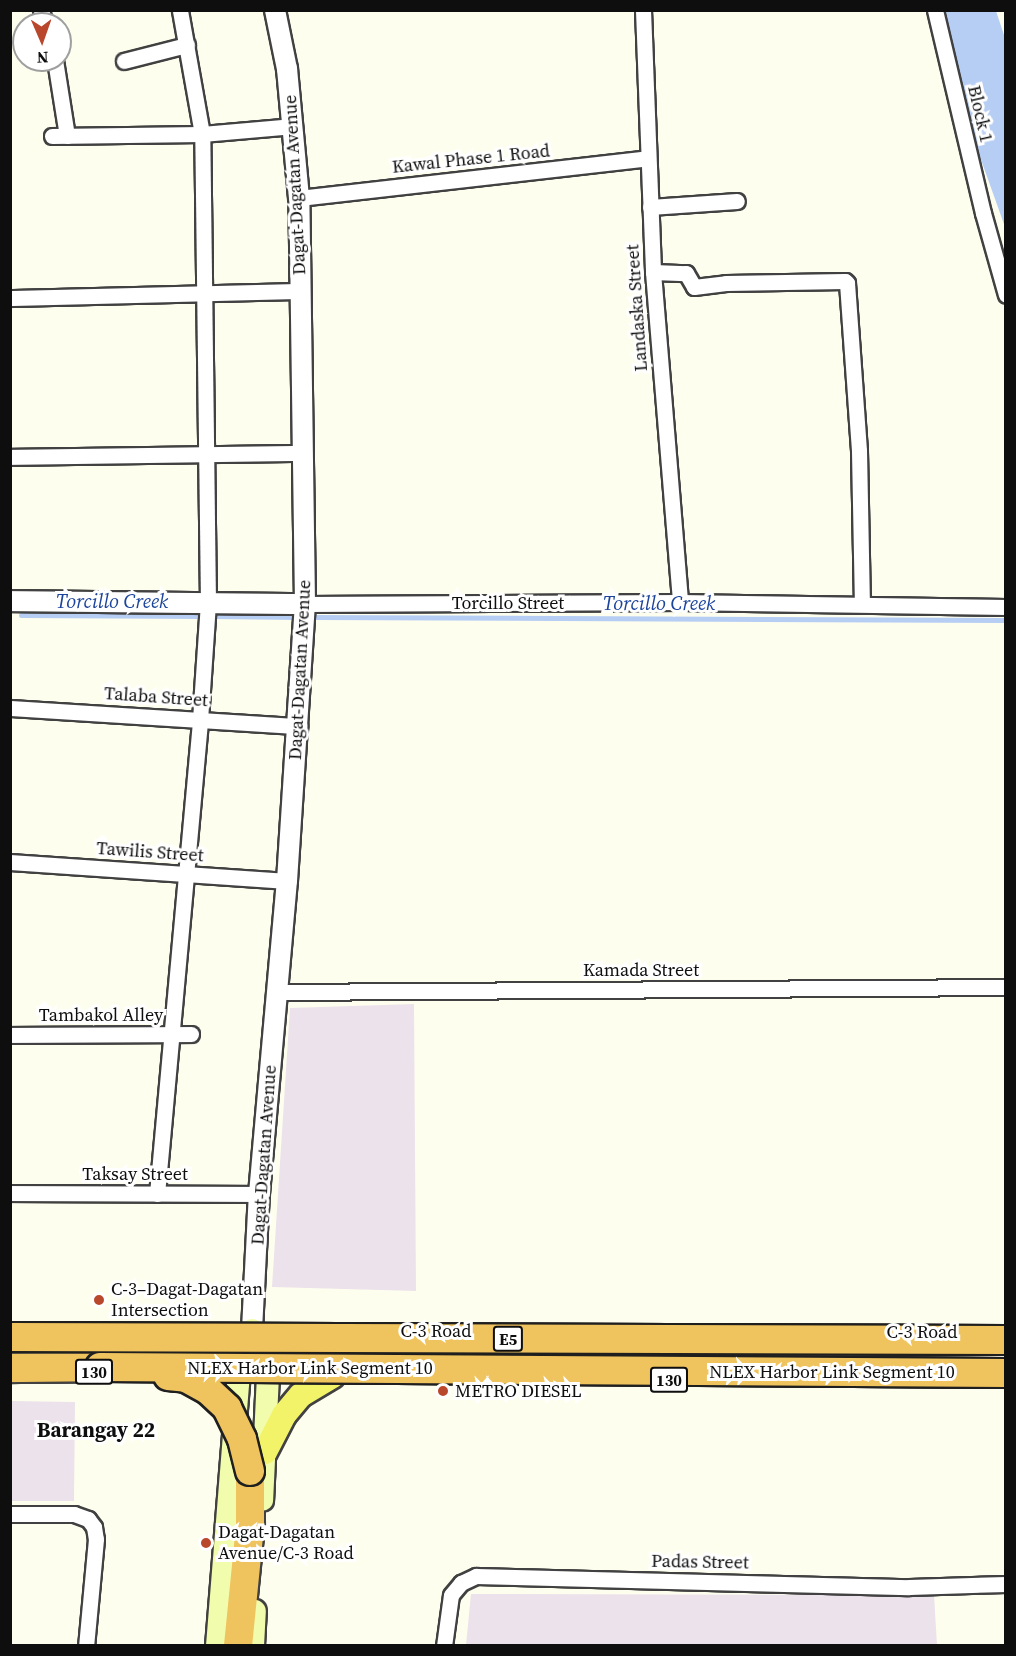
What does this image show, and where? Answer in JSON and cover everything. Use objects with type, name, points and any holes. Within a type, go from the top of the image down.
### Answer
[{"type":"highway","name":"NLEX Harbor Link Segment 10","points":[[10,1337],[1005,1340]]},
{"type":"highway","points":[[100,1367],[186,1378],[209,1390],[226,1408],[237,1428],[250,1472],[250,1524],[238,1646]]},
{"type":"highway","name":"NLEX Harbor Link Segment 10","points":[[10,1368],[1005,1373]]},
{"type":"main road","name":"Dagat-Dagatan Avenue","points":[[252,1330],[268,1375],[253,1646]]},
{"type":"main road","name":"Dagat-Dagatan Avenue","points":[[217,1646],[239,1375],[252,1330]]},
{"type":"main road","name":"C-3 Road","points":[[10,1331],[1005,1332]]},
{"type":"main road","name":"130","points":[[10,1373],[1005,1382]]},
{"type":"main road","points":[[177,1374],[198,1391],[219,1415],[232,1451]]},
{"type":"main road","points":[[265,1452],[290,1409],[302,1395],[333,1376]]},
{"type":"street","points":[[158,1194],[200,720],[208,603],[202,134],[180,10]]},
{"type":"street","name":"Dagat-Dagatan Avenue","points":[[252,1330],[259,1194],[287,881],[299,726],[305,604],[298,198],[294,126],[287,69],[275,10]]},
{"type":"street","name":"Landaska Street","points":[[643,10],[653,272],[680,602]]},
{"type":"street","name":"Block 1","points":[[935,10],[982,213],[1005,295]]},
{"type":"street","points":[[124,61],[187,45]]},
{"type":"street","points":[[56,72],[59,136],[202,134],[294,126]]},
{"type":"street","name":"Kawal Phase 1 Road","points":[[298,198],[648,158]]},
{"type":"street","points":[[650,207],[737,201]]},
{"type":"street","points":[[653,272],[686,273],[694,287],[726,283],[847,283],[859,451],[862,604]]},
{"type":"street","points":[[10,298],[300,291]]},
{"type":"street","points":[[10,457],[303,453]]},
{"type":"street","name":"Torcillo Street","points":[[10,601],[305,604],[680,602],[1005,607]]},
{"type":"street","name":"Talaba Street","points":[[10,708],[299,726]]},
{"type":"street","name":"Tawilis Street","points":[[10,862],[287,881]]},
{"type":"street","name":"Kamada Street","points":[[277,992],[1005,987]]},
{"type":"street","name":"Tambakol Alley","points":[[10,1035],[191,1034]]},
{"type":"street","name":"Taksay Street","points":[[10,1193],[259,1194]]},
{"type":"street","points":[[10,1514],[74,1514],[88,1519],[94,1527],[96,1539],[86,1646]]},
{"type":"street","name":"Padas Street","points":[[444,1646],[451,1595],[461,1583],[476,1576],[909,1587],[1005,1584]]},
{"type":"shaded area","points":[[414,1004],[416,1291],[272,1287],[290,1008]]},
{"type":"shaded area","points":[[11,1401],[75,1402],[74,1501],[11,1501]]},
{"type":"shaded area","points":[[471,1594],[934,1595],[937,1645],[466,1645]]},
{"type":"water","points":[[941,11],[996,11],[1005,38],[1005,227],[969,126]]},
{"type":"waterway","name":"Torcillo Creek","points":[[21,615],[203,616]]},
{"type":"waterway","name":"Torcillo Creek","points":[[211,616],[299,617]]},
{"type":"waterway","name":"Torcillo Creek","points":[[312,617],[1006,620]]},
{"type":"place","name":"C-3–Dagat-Dagatan Intersection","points":[[99,1300]]},
{"type":"place","name":"METRO DIESEL","points":[[443,1391]]},
{"type":"place","name":"Dagat-Dagatan Avenue/C-3 Road","points":[[206,1543]]},
{"type":"district","name":"Barangay 22","points":[[96,1430]]}]
